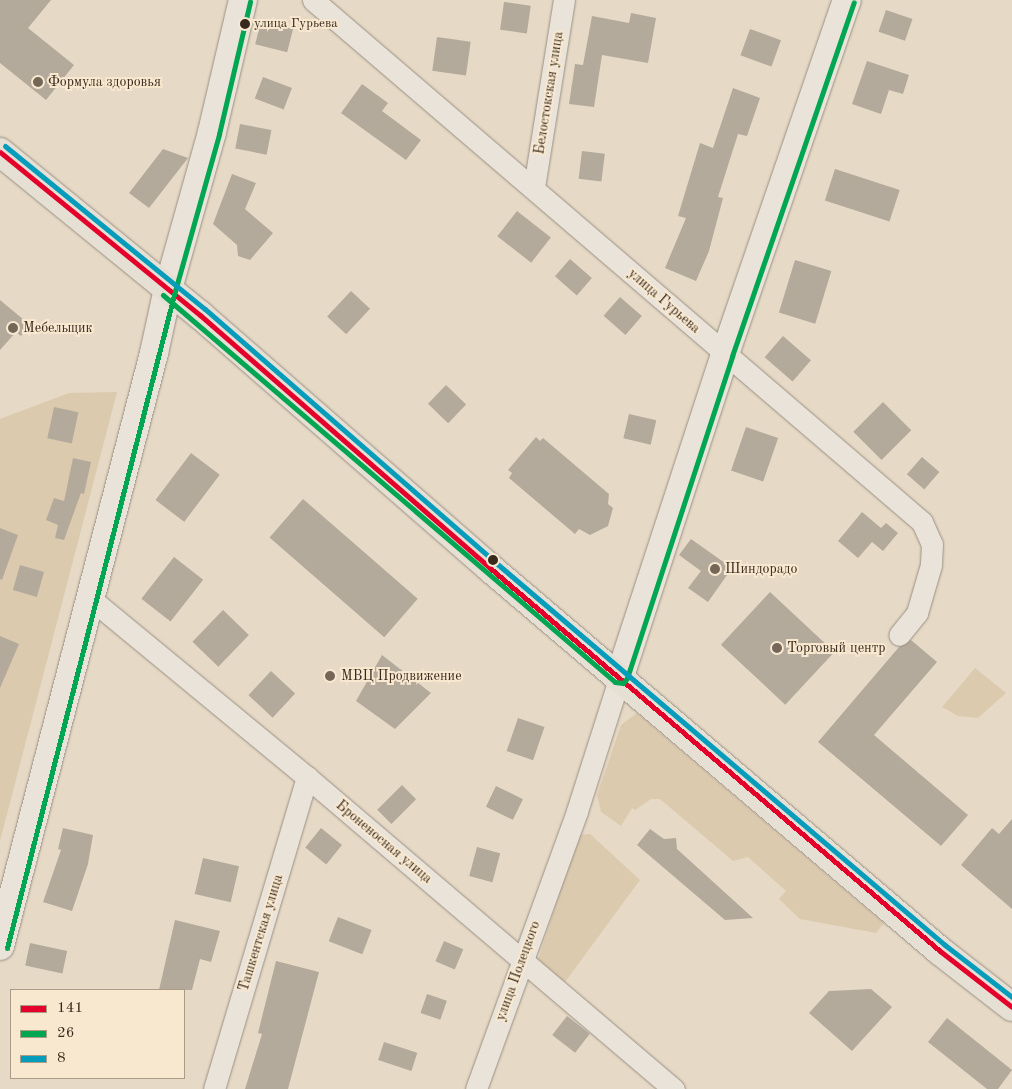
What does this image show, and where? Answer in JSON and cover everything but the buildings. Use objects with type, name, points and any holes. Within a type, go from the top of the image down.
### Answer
[{"type":"main road","points":[[0,152],[168,289],[940,951],[1012,1007]]},
{"type":"street","points":[[0,946],[168,289],[212,132],[243,0]]},
{"type":"street","name":"улица Гурьева","points":[[313,0],[534,187],[725,354],[922,522],[932,544],[931,565],[917,613],[900,635]]},
{"type":"street","name":"Белостокская улица","points":[[534,187],[564,0]]},
{"type":"street","name":"улица Полецкого","points":[[476,1089],[580,802],[725,354],[847,0]]},
{"type":"street","name":"Броненосная улица","points":[[90,599],[308,777],[674,1089]]},
{"type":"street","name":"Ташкентская улица","points":[[214,1089],[308,777]]},
{"type":"shaded area","points":[[117,392],[0,841],[0,419],[69,393]]},
{"type":"shaded area","points":[[975,668],[1006,693],[978,718],[958,716],[942,707]]},
{"type":"shaded area","points":[[637,713],[884,923],[876,933],[800,919],[779,899],[786,891],[748,857],[733,861],[660,799],[651,799],[635,810],[632,808],[621,826],[601,812],[597,795],[621,725]]},
{"type":"shaded area","points":[[590,834],[640,880],[565,982],[538,960],[578,835]]},
{"type":"transit line","name":"26","points":[[7,948],[175,291],[219,134],[250,2]]},
{"type":"transit line","name":"26","points":[[163,295],[615,682],[623,683],[627,678],[732,356],[854,2]]},
{"type":"transit line","name":"8","points":[[5,146],[205,309],[495,562],[945,945],[1012,997]]},
{"type":"transit line","name":"141","points":[[0,152],[200,315],[490,568],[940,951],[1012,1007]]},
{"type":"place","name":"улица Гурьева","points":[[245,24]]},
{"type":"place","name":"Формула здоровья","points":[[38,82]]},
{"type":"place","name":"Мебельщик","points":[[13,328]]},
{"type":"place","name":"Шиндорадо","points":[[715,569]]},
{"type":"place","name":"Торговый центр","points":[[777,648]]},
{"type":"place","name":"МВЦ Продвижение","points":[[330,676]]}]
